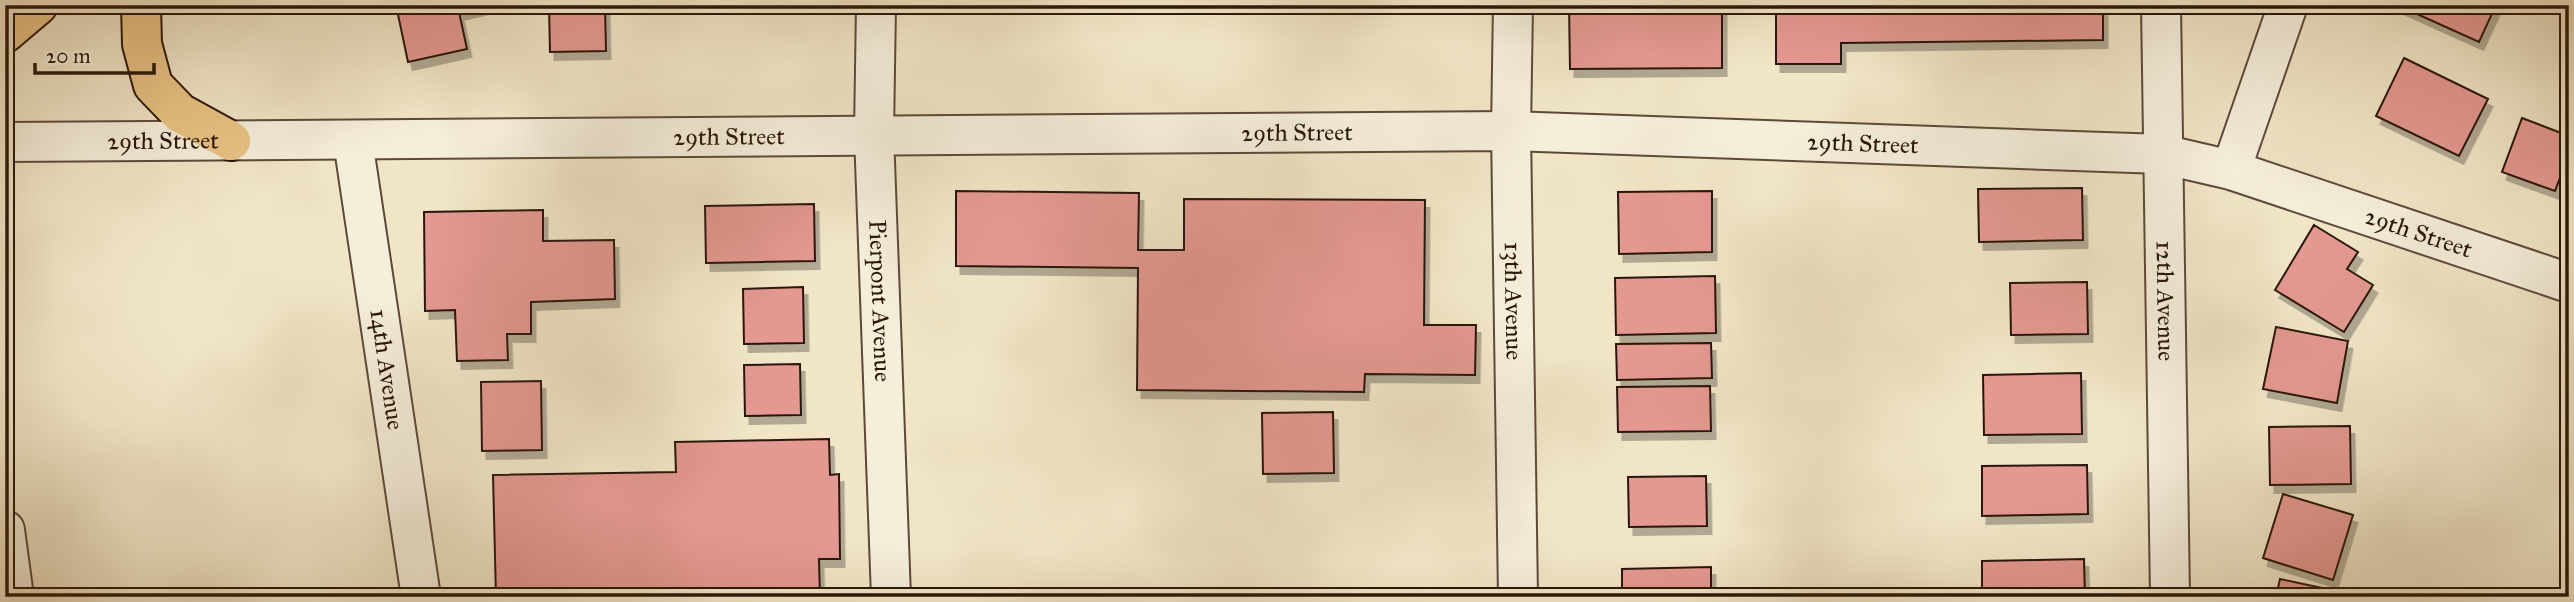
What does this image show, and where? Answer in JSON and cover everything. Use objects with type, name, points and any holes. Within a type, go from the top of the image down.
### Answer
[{"type":"main road","points":[[5,33],[38,5]]},
{"type":"main road","points":[[141,5],[142,44],[153,85],[180,113],[231,141]]},
{"type":"street","name":"Pierpont Avenue","points":[[876,5],[874,134],[891,597]]},
{"type":"street","name":"13th Avenue","points":[[1513,5],[1511,131],[1518,597]]},
{"type":"street","name":"12th Avenue","points":[[2161,5],[2170,597]]},
{"type":"street","points":[[2231,170],[2288,5]]},
{"type":"street","name":"29th Street","points":[[5,142],[1511,131],[2162,154],[2231,170],[2569,283]]},
{"type":"street","name":"14th Avenue","points":[[353,141],[421,597]]},
{"type":"street","points":[[5,530],[11,591]]},
{"type":"building","points":[[396,5],[489,5],[459,12],[467,49],[408,62]]},
{"type":"building","points":[[549,5],[605,5],[606,51],[550,52]]},
{"type":"building","points":[[1569,5],[1722,5],[1722,68],[1570,69]]},
{"type":"building","points":[[1776,5],[2103,5],[2103,40],[1841,43],[1841,64],[1776,64]]},
{"type":"building","points":[[2397,5],[2496,5],[2479,42]]},
{"type":"building","points":[[2404,58],[2488,99],[2459,156],[2376,116]]},
{"type":"building","points":[[2522,118],[2569,136],[2569,154],[2555,191],[2502,172]]},
{"type":"building","points":[[2082,188],[2083,240],[1979,242],[1978,189]]},
{"type":"building","points":[[956,191],[1139,193],[1138,250],[1184,250],[1184,199],[1425,200],[1424,325],[1476,325],[1475,375],[1365,374],[1364,392],[1137,390],[1138,268],[956,266]]},
{"type":"building","points":[[1712,191],[1712,252],[1619,254],[1618,192]]},
{"type":"building","points":[[814,204],[815,261],[706,263],[705,206]]},
{"type":"building","points":[[543,210],[543,241],[614,240],[615,299],[531,302],[531,334],[507,334],[508,360],[457,361],[455,310],[425,311],[424,212]]},
{"type":"building","points":[[2314,225],[2358,252],[2347,269],[2373,285],[2344,332],[2275,290]]},
{"type":"building","points":[[1715,276],[1716,333],[1616,335],[1615,278]]},
{"type":"building","points":[[2087,282],[2088,334],[2011,335],[2010,283]]},
{"type":"building","points":[[803,287],[804,343],[744,344],[743,289]]},
{"type":"building","points":[[2276,327],[2348,341],[2337,403],[2263,389]]},
{"type":"building","points":[[1711,343],[1712,378],[1617,380],[1616,344]]},
{"type":"building","points":[[800,364],[801,415],[745,416],[744,365]]},
{"type":"building","points":[[2081,373],[2082,434],[1984,435],[1983,375]]},
{"type":"building","points":[[541,381],[542,450],[482,451],[481,382]]},
{"type":"building","points":[[1710,386],[1711,431],[1618,432],[1617,387]]},
{"type":"building","points":[[1333,412],[1334,473],[1263,474],[1262,413]]},
{"type":"building","points":[[2350,426],[2351,484],[2270,485],[2269,427]]},
{"type":"building","points":[[829,439],[830,475],[839,474],[840,559],[819,559],[820,597],[496,597],[493,475],[676,472],[675,442]]},
{"type":"building","points":[[2087,465],[2088,514],[1982,516],[1982,466]]},
{"type":"building","points":[[1706,476],[1707,526],[1629,527],[1628,477]]},
{"type":"building","points":[[2283,494],[2353,515],[2333,580],[2263,558]]},
{"type":"building","points":[[2084,559],[2085,597],[1982,597],[1982,561]]},
{"type":"building","points":[[1711,567],[1711,597],[1622,597],[1622,569]]},
{"type":"building","points":[[2280,579],[2360,596],[2276,597]]}]
